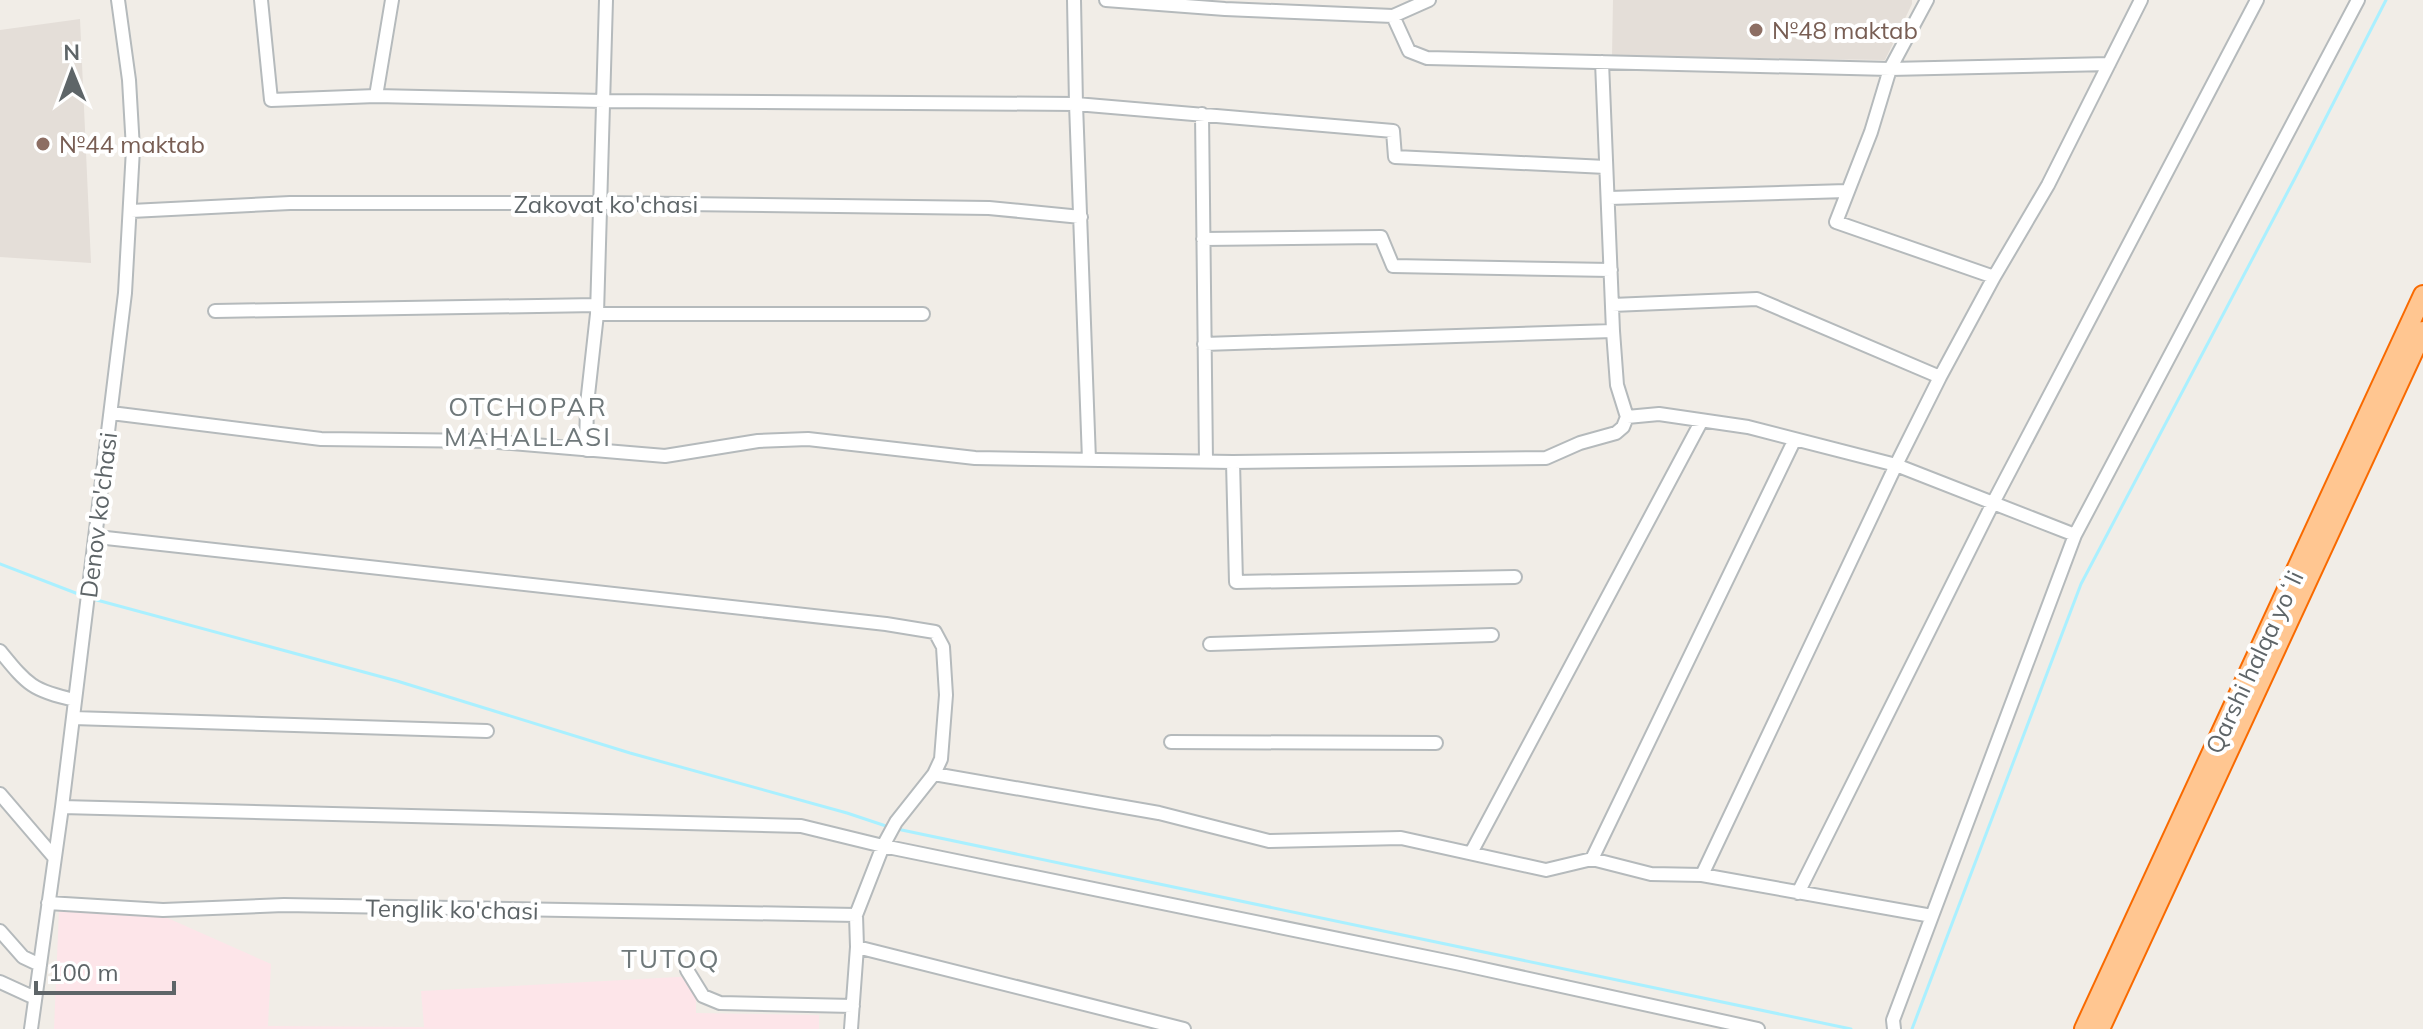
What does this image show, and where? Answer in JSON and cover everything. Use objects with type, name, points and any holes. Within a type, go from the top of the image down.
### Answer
[{"type":"highway","name":"Qarshi halqa yoʻli","points":[[2084,1029],[2423,295]]},
{"type":"highway","name":"Qarshi halqa yoʻli","points":[[2100,1029],[2423,331]]},
{"type":"street","name":"Denov ko'chasi","points":[[31,1029],[97,537],[125,293],[133,149],[129,80],[118,0]]},
{"type":"street","points":[[261,0],[271,100],[376,96],[1076,104],[1393,131],[1395,157],[1606,167]]},
{"type":"street","points":[[376,96],[392,0]]},
{"type":"street","points":[[586,450],[587,404],[597,309],[606,0]]},
{"type":"street","points":[[1074,0],[1089,460]]},
{"type":"street","points":[[1106,0],[1393,16],[1429,0]]},
{"type":"street","points":[[1927,0],[1890,69],[1871,132],[1836,222],[1994,277]]},
{"type":"street","points":[[1702,875],[1940,377],[2048,185],[2141,0]]},
{"type":"street","points":[[1798,893],[1993,503],[2257,0]]},
{"type":"street","points":[[1894,1029],[1893,1020],[2075,535],[2358,0]]},
{"type":"street","points":[[1393,16],[1409,51],[1427,58],[1890,69],[2109,64]]},
{"type":"street","points":[[111,413],[321,439],[486,441],[665,456],[758,441],[808,439],[975,458],[1233,462],[1546,458],[1580,443],[1616,433],[1627,417],[1617,385],[1613,331],[1602,62]]},
{"type":"street","points":[[1202,114],[1206,461]]},
{"type":"street","points":[[1609,198],[1847,191]]},
{"type":"street","name":"Zakovat ko'chasi","points":[[131,211],[290,203],[600,203],[989,208],[1081,217]]},
{"type":"street","points":[[1203,239],[1381,237],[1393,266],[1611,270]]},
{"type":"street","points":[[1612,305],[1757,299],[1940,377]]},
{"type":"street","points":[[215,311],[597,309],[923,314]]},
{"type":"street","points":[[1204,344],[1613,331]]},
{"type":"street","points":[[1627,417],[1659,414],[1748,427],[1896,465],[2075,535]]},
{"type":"street","points":[[1471,853],[1701,422]]},
{"type":"street","points":[[1592,859],[1794,441]]},
{"type":"street","points":[[1233,462],[1236,582],[1515,577]]},
{"type":"street","points":[[97,537],[935,632],[943,647],[946,695],[941,759],[934,774],[896,822],[885,842],[856,915],[857,947],[851,1029]]},
{"type":"street","points":[[1210,644],[1492,635]]},
{"type":"street","points":[[0,651],[25,681],[48,695],[75,700]]},
{"type":"street","points":[[73,718],[487,731]]},
{"type":"street","points":[[1171,742],[1436,743]]},
{"type":"street","points":[[934,774],[1159,813],[1269,841],[1401,838],[1546,870],[1592,859],[1651,874],[1702,875],[1932,916]]},
{"type":"street","points":[[0,794],[54,857]]},
{"type":"street","points":[[62,807],[801,826],[1758,1029]]},
{"type":"street","name":"Tenglik ko'chasi","points":[[48,903],[163,910],[284,905],[856,915]]},
{"type":"street","points":[[0,931],[23,957],[40,965]]},
{"type":"street","points":[[857,947],[1184,1029]]},
{"type":"street","points":[[687,970],[703,996],[720,1003],[853,1006]]},
{"type":"street","points":[[0,982],[35,998]]},
{"type":"shaded area","name":"№48 maktab","points":[[1613,0],[1912,0],[1912,4],[1885,60],[1612,56]]},
{"type":"shaded area","name":"№44 maktab","points":[[80,19],[91,263],[0,257],[0,30]]},
{"type":"shaded area","points":[[59,910],[154,912],[271,964],[268,1026],[424,1027],[421,991],[696,976],[696,1013],[819,1015],[819,1029],[54,1029]]},
{"type":"waterway","points":[[1912,1029],[2081,584],[2386,0]]},
{"type":"waterway","points":[[0,564],[86,597]]},
{"type":"waterway","points":[[93,599],[397,681],[630,753],[889,827]]},
{"type":"waterway","points":[[897,829],[1851,1029]]},
{"type":"place","name":"№48 maktab","points":[[1756,30]]},
{"type":"place","name":"№44 maktab","points":[[43,144]]},
{"type":"district","name":"OTCHOPAR MAHALLASI","points":[[528,421]]},
{"type":"district","name":"TUTOQ","points":[[671,958]]}]
